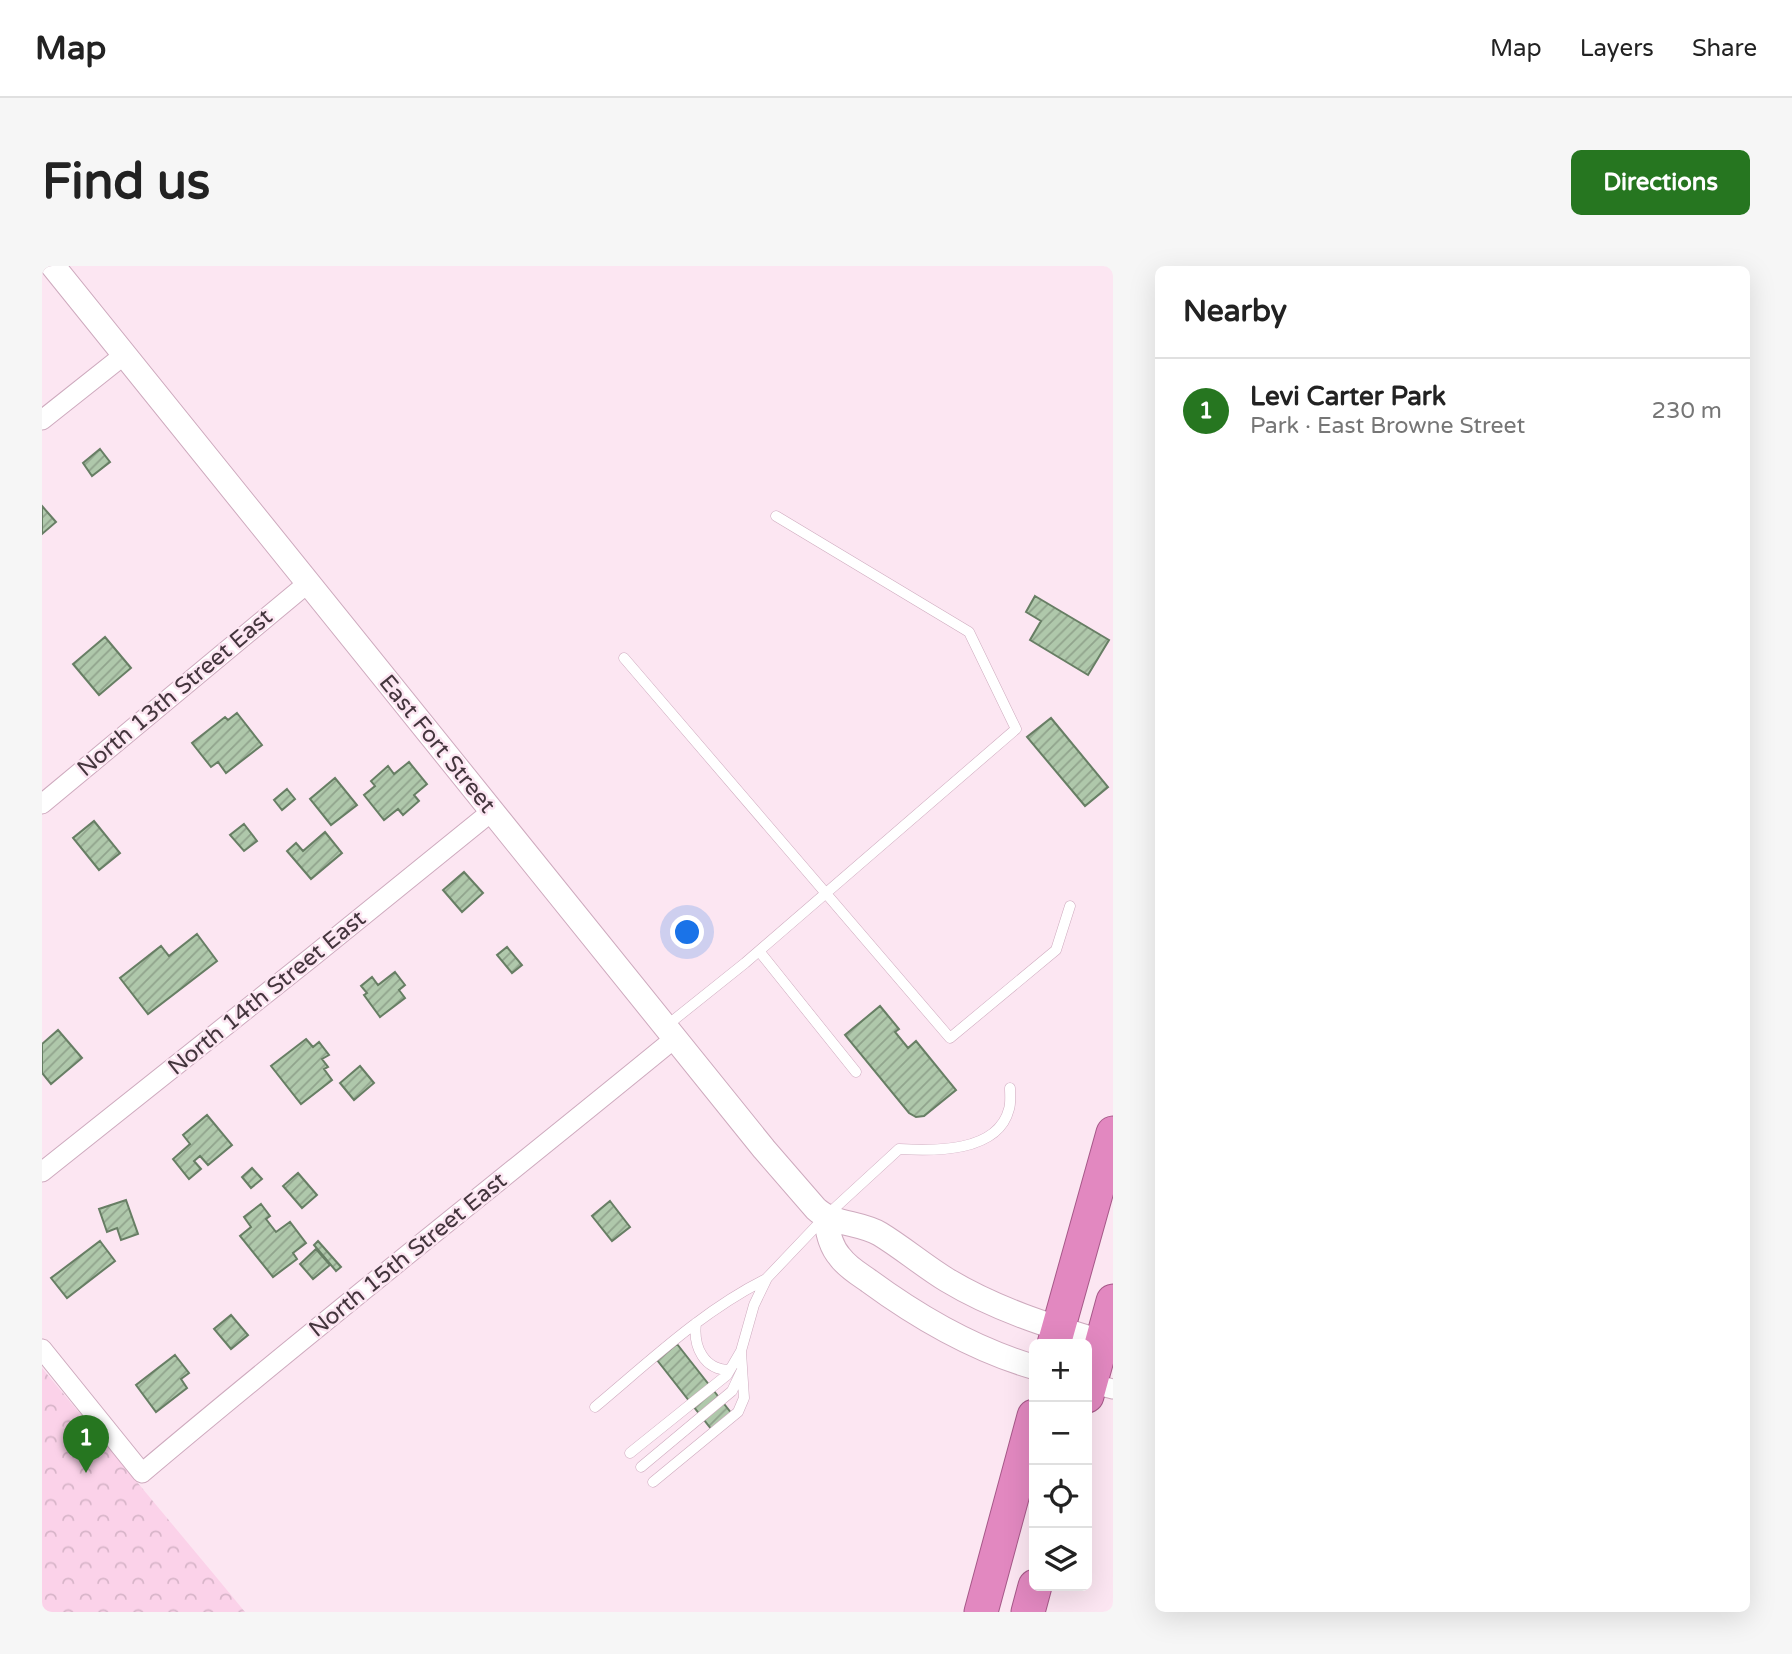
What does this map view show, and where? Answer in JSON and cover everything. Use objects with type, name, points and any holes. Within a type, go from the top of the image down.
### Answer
[{"type":"highway","points":[[1056,1336],[1113,1133]]},
{"type":"highway","points":[[1094,1388],[1107,1344],[1113,1301]]},
{"type":"highway","points":[[981,1612],[1029,1434]]},
{"type":"highway","points":[[1027,1612],[1033,1591]]},
{"type":"street","name":"East Fort Street","points":[[53,266],[669,1033],[779,1167],[825,1217],[832,1246],[839,1257],[879,1289],[957,1334],[1029,1365]]},
{"type":"street","points":[[42,420],[124,355]]},
{"type":"street","name":"North 13th Street East","points":[[42,804],[308,583]]},
{"type":"street","name":"North 14th Street East","points":[[42,1172],[491,812]]},
{"type":"street","name":"North 15th Street East","points":[[42,1349],[142,1473],[257,1375],[485,1194],[669,1033]]},
{"type":"street","points":[[825,1217],[858,1225],[880,1234],[961,1288],[1056,1336],[1107,1344]]},
{"type":"lane","points":[[669,1033],[759,951],[1016,729],[969,632],[776,516]]},
{"type":"lane","points":[[624,658],[950,1038],[1056,950],[1070,906]]},
{"type":"lane","points":[[759,951],[856,1072]]},
{"type":"lane","points":[[630,1453],[727,1376],[741,1351],[754,1305],[767,1278],[825,1217],[899,1149],[944,1150],[966,1146],[986,1137],[1001,1125],[1009,1110],[1010,1088]]},
{"type":"lane","points":[[595,1407],[696,1323],[767,1278]]},
{"type":"lane","points":[[696,1323],[696,1342],[702,1357],[714,1367],[730,1370]]},
{"type":"lane","points":[[653,1482],[738,1412],[744,1398],[741,1351]]},
{"type":"lane","points":[[641,1467],[732,1391],[742,1371]]},
{"type":"green space","points":[[42,1368],[217,1578],[245,1612],[42,1612]]},
{"type":"building","points":[[100,449],[110,462],[92,476],[83,463]]},
{"type":"building","points":[[42,506],[56,522],[42,534]]},
{"type":"building","points":[[1035,596],[1109,640],[1088,675],[1030,640],[1041,621],[1026,612]]},
{"type":"building","points":[[105,637],[131,668],[99,695],[73,664]]},
{"type":"building","points":[[237,713],[262,745],[226,773],[218,762],[211,767],[192,743],[225,717],[228,720]]},
{"type":"building","points":[[1051,718],[1108,787],[1085,806],[1027,737]]},
{"type":"building","points":[[409,762],[427,784],[414,795],[419,801],[403,815],[398,809],[384,820],[364,795],[375,786],[371,781],[388,766],[394,774]]},
{"type":"building","points":[[335,778],[357,805],[331,825],[310,799]]},
{"type":"building","points":[[287,789],[295,799],[282,810],[274,800]]},
{"type":"building","points":[[94,821],[120,853],[99,870],[73,838]]},
{"type":"building","points":[[244,824],[257,841],[244,851],[230,835]]},
{"type":"building","points":[[325,832],[342,853],[311,879],[287,851],[296,843],[303,851]]},
{"type":"building","points":[[464,872],[483,893],[462,912],[443,890]]},
{"type":"building","points":[[197,934],[217,961],[148,1014],[120,978],[161,946],[169,956]]},
{"type":"building","points":[[507,947],[522,965],[512,973],[497,955]]},
{"type":"building","points":[[395,972],[405,985],[399,990],[405,998],[380,1017],[364,995],[367,993],[361,986],[372,977],[378,985]]},
{"type":"building","points":[[880,1006],[899,1029],[895,1032],[908,1048],[916,1041],[956,1090],[924,1116],[916,1117],[909,1113],[845,1035]]},
{"type":"building","points":[[58,1030],[82,1058],[51,1084],[42,1073],[42,1044]]},
{"type":"building","points":[[306,1039],[313,1047],[319,1042],[329,1055],[322,1059],[328,1067],[324,1069],[332,1080],[301,1104],[271,1066]]},
{"type":"building","points":[[360,1066],[374,1083],[354,1100],[340,1083]]},
{"type":"building","points":[[207,1115],[232,1145],[208,1165],[200,1156],[194,1161],[201,1169],[189,1179],[173,1159],[190,1144],[183,1135]]},
{"type":"building","points":[[252,1168],[262,1179],[251,1188],[242,1177]]},
{"type":"building","points":[[298,1173],[317,1195],[302,1208],[283,1186]]},
{"type":"building","points":[[126,1200],[138,1234],[121,1240],[117,1228],[107,1232],[99,1209]]},
{"type":"building","points":[[610,1201],[630,1227],[612,1241],[592,1216]]},
{"type":"building","points":[[261,1204],[270,1216],[266,1219],[276,1232],[290,1222],[306,1243],[293,1253],[297,1259],[273,1277],[240,1236],[251,1227],[244,1217]]},
{"type":"building","points":[[100,1241],[115,1261],[67,1298],[51,1278]]},
{"type":"building","points":[[318,1241],[341,1267],[336,1271],[314,1245]]},
{"type":"building","points":[[316,1249],[330,1265],[313,1279],[300,1264]]},
{"type":"building","points":[[231,1315],[248,1335],[231,1349],[214,1329]]},
{"type":"building","points":[[677,1344],[732,1414],[712,1430],[657,1360]]},
{"type":"building","points":[[175,1355],[189,1373],[181,1379],[187,1388],[156,1412],[136,1385]]},
{"type":"place","name":"Levi Carter Park","points":[[86,1473]]}]
